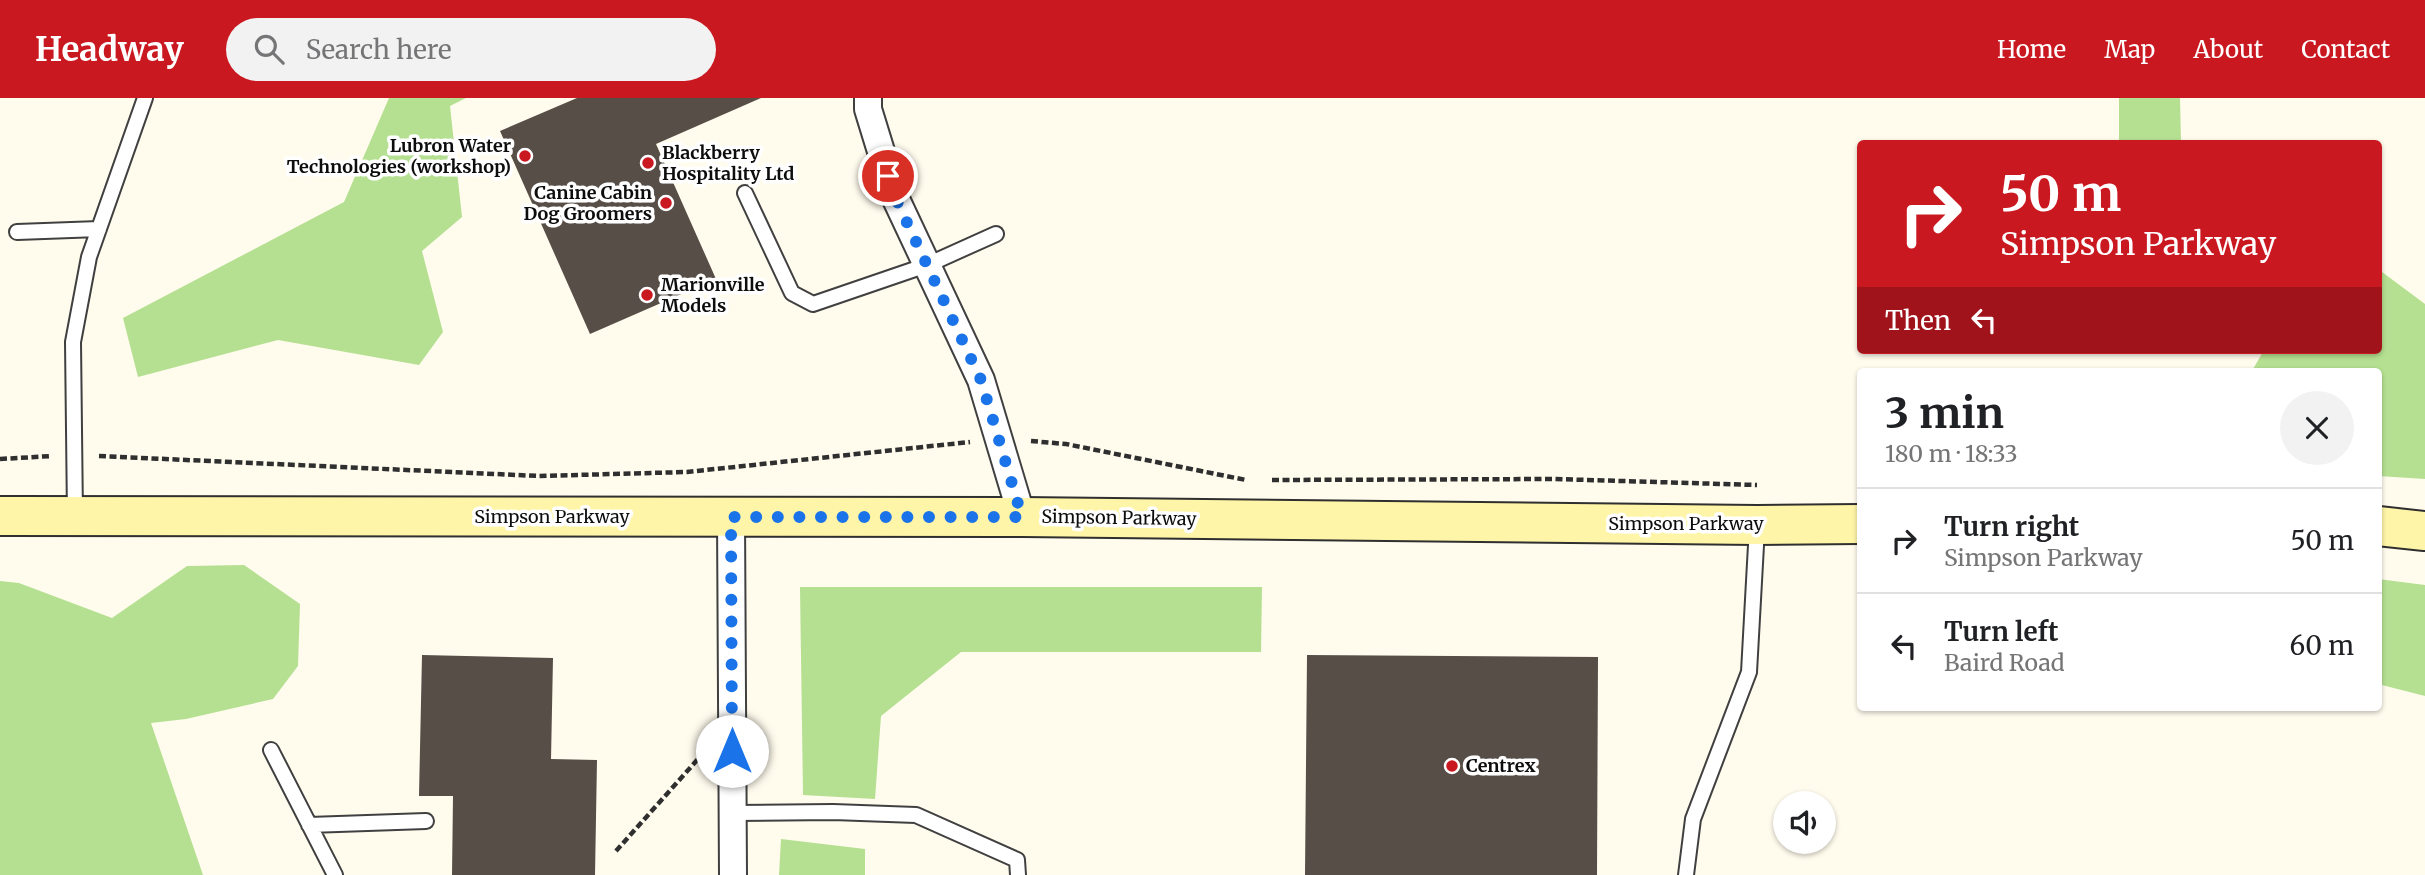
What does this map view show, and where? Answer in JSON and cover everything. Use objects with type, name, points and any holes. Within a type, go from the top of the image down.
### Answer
[{"type":"main road","name":"Simpson Parkway","points":[[0,516],[1022,517],[1857,524]]},
{"type":"main road","points":[[2382,526],[2425,531]]},
{"type":"street","points":[[868,98],[868,109],[895,197],[981,380],[1022,517]]},
{"type":"street","points":[[731,517],[733,875]]},
{"type":"lane","points":[[75,517],[73,342],[89,257],[145,98]]},
{"type":"lane","points":[[745,193],[792,293],[813,304],[927,265],[996,234]]},
{"type":"lane","points":[[17,232],[99,229]]},
{"type":"lane","points":[[1686,875],[1693,819],[1749,672],[1757,525]]},
{"type":"lane","points":[[271,750],[335,875]]},
{"type":"lane","points":[[733,813],[833,812],[916,816],[1017,860],[1018,875]]},
{"type":"lane","points":[[309,825],[426,821]]},
{"type":"path","points":[[0,459],[74,454],[539,477],[687,472],[999,439],[1066,444],[1244,480],[1258,480]]},
{"type":"path","points":[[1271,480],[1554,479],[1763,485]]},
{"type":"path","points":[[616,850],[698,759],[732,751]]},
{"type":"green space","points":[[389,98],[466,98],[450,106],[462,217],[422,251],[443,332],[419,365],[278,340],[138,377],[123,318],[344,202]]},
{"type":"green space","points":[[2119,98],[2180,98],[2181,140],[2119,140]]},
{"type":"green space","points":[[2382,272],[2425,304],[2425,479],[2382,476],[2382,368],[2254,368],[2262,354],[2382,354]]},
{"type":"green space","points":[[244,565],[300,604],[298,666],[273,699],[186,719],[151,723],[203,875],[0,875],[0,581],[19,583],[112,618],[187,566]]},
{"type":"green space","points":[[2382,580],[2425,585],[2425,696],[2382,685]]},
{"type":"green space","points":[[800,587],[1262,587],[1261,652],[961,652],[881,716],[875,799],[803,795]]},
{"type":"green space","points":[[781,839],[865,849],[865,875],[779,875]]},
{"type":"building","points":[[577,98],[761,98],[656,144],[716,279],[590,334],[500,131]]},
{"type":"building","points":[[422,655],[553,658],[551,759],[597,760],[595,875],[452,875],[453,796],[419,796]]},
{"type":"building","name":"Centrex","points":[[1307,655],[1598,657],[1597,875],[1305,875]]},
{"type":"place","name":"Lubron Water Technologies (workshop)","points":[[525,156]]},
{"type":"place","name":"Blackberry Hospitality Ltd","points":[[648,163]]},
{"type":"place","name":"Canine Cabin Dog Groomers","points":[[666,203]]},
{"type":"place","name":"Marionville Models","points":[[647,295]]},
{"type":"place","name":"Centrex","points":[[1452,766]]},
{"type":"route","points":[[732,751],[731,517],[1022,517],[981,380],[895,197],[888,176]]}]
